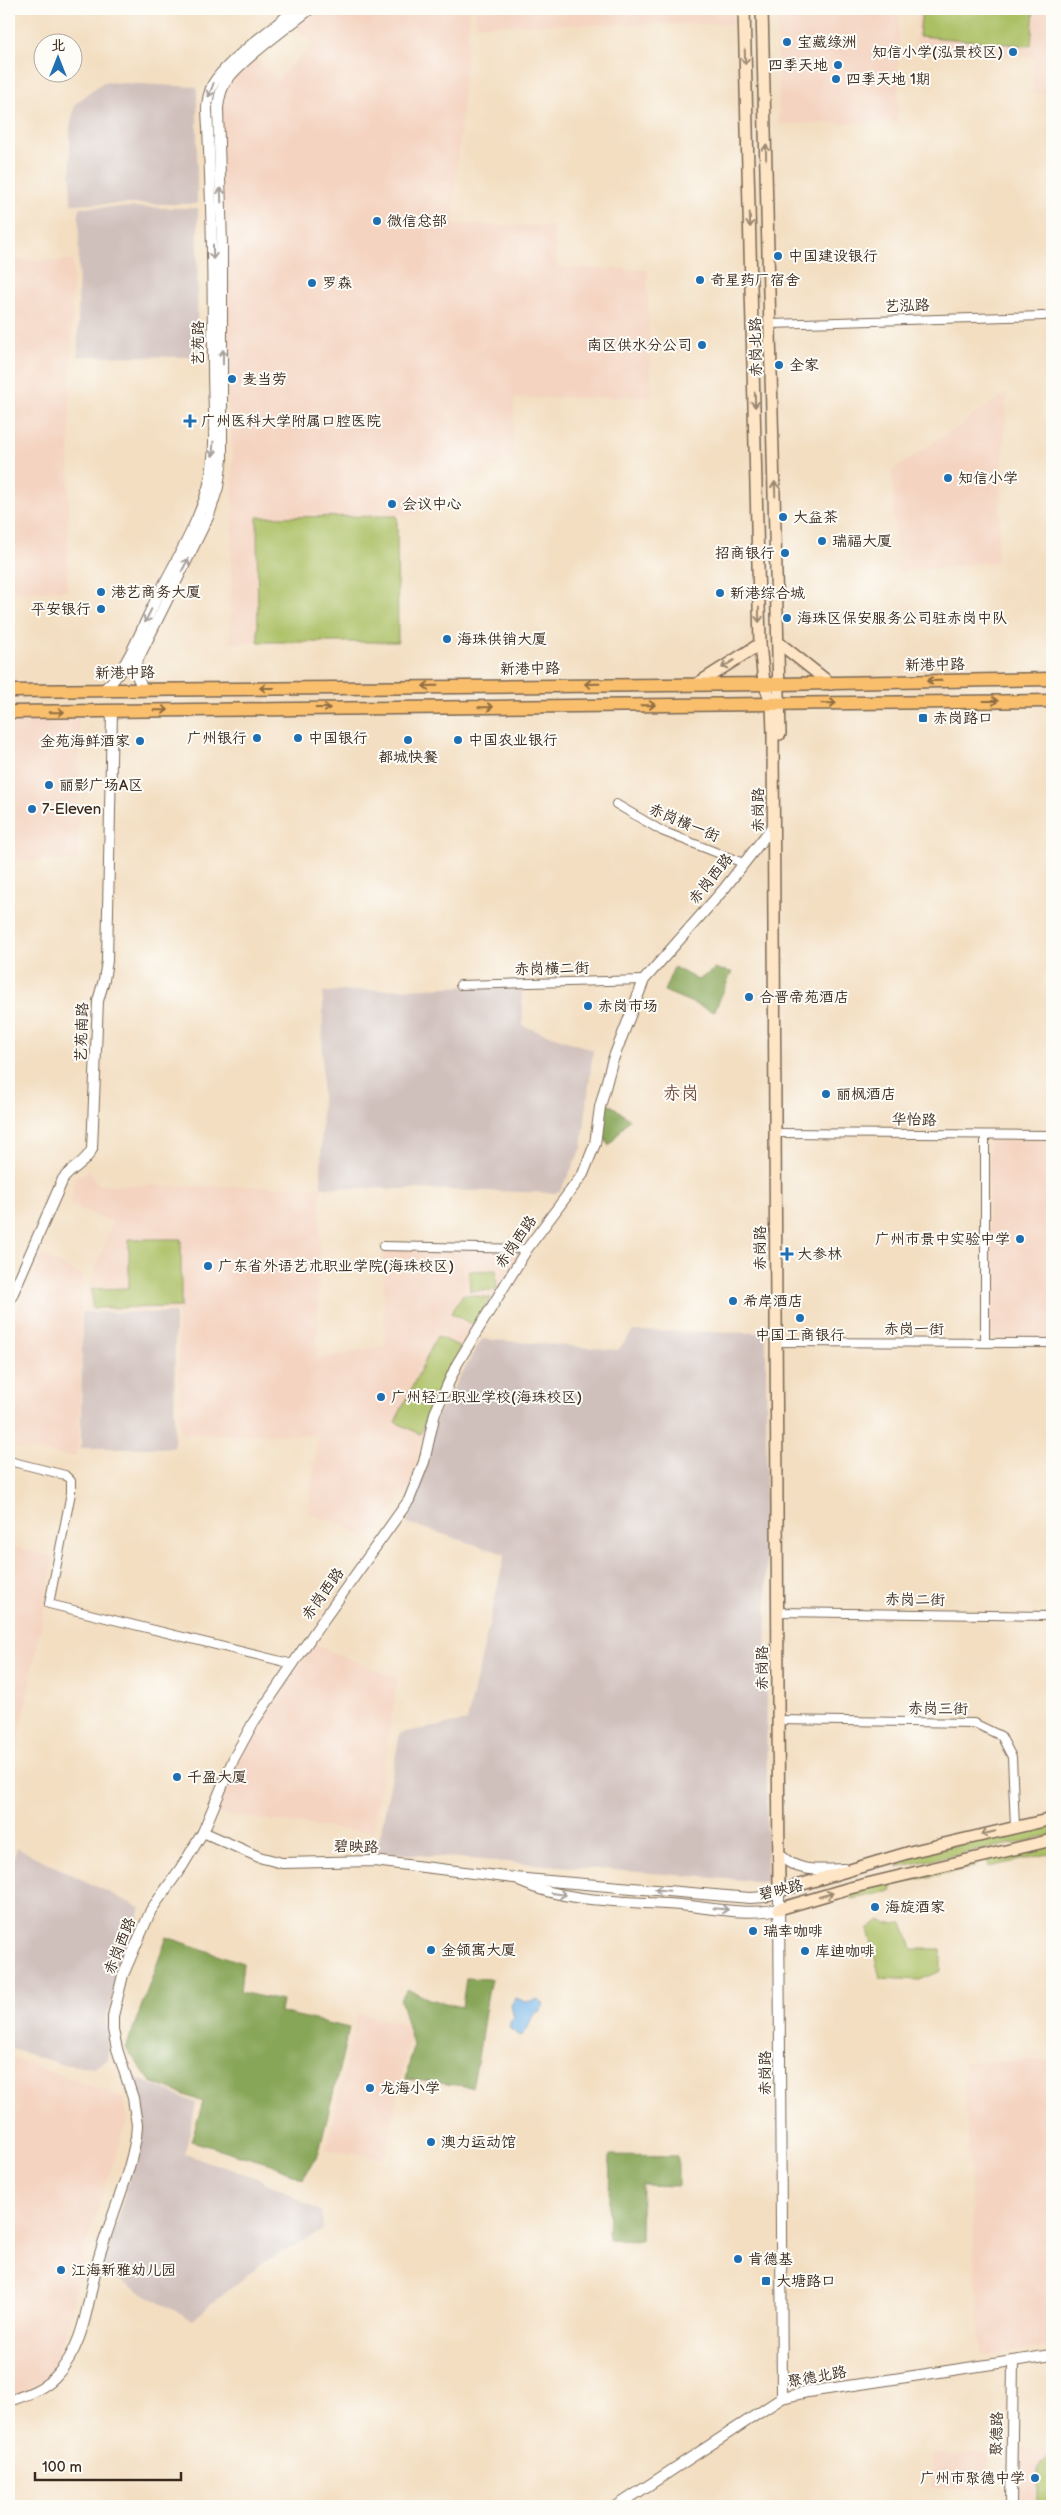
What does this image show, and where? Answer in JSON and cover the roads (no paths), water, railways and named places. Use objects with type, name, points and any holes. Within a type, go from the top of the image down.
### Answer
[{"type":"main road","name":"赤岗北路","points":[[744,9],[760,644],[764,684]]},
{"type":"main road","name":"赤岗北路","points":[[762,9],[780,684]]},
{"type":"main road","points":[[778,643],[831,684]]},
{"type":"main road","points":[[696,684],[760,644]]},
{"type":"main road","name":"新港中路","points":[[9,690],[831,684],[1052,680]]},
{"type":"main road","name":"赤岗路","points":[[764,684],[776,704],[779,894],[774,937]]},
{"type":"main road","name":"赤岗路","points":[[778,1891],[773,826],[776,704],[780,684]]},
{"type":"main road","points":[[9,712],[1052,701]]},
{"type":"main road","name":"碧映路","points":[[778,1891],[938,1845],[1052,1818]]},
{"type":"main road","name":"碧映路","points":[[779,1909],[850,1888],[1052,1840]]},
{"type":"street","name":"艺苑路","points":[[104,690],[117,675],[146,620],[200,510],[210,477],[213,443],[213,345],[212,218],[207,110],[209,95],[214,83],[227,68],[296,9]]},
{"type":"street","name":"艺苑路","points":[[143,689],[137,676],[136,663],[209,515],[220,473],[223,442],[223,374],[219,95],[226,80],[237,69],[310,9]]},
{"type":"street","name":"艺泓路","points":[[770,324],[1044,316]]},
{"type":"street","name":"艺苑南路","points":[[9,1302],[62,1179],[69,1171],[87,1159],[92,1149],[98,1001],[107,961],[112,711]]},
{"type":"street","name":"赤岗横一街","points":[[616,804],[662,831],[743,863]]},
{"type":"street","name":"赤岗西路","points":[[9,2401],[37,2391],[56,2376],[70,2358],[79,2338],[98,2259],[136,2137],[137,2125],[133,2098],[117,2049],[113,2030],[116,2001],[123,1976],[151,1910],[183,1865],[203,1832],[239,1749],[253,1723],[409,1500],[424,1462],[435,1413],[457,1364],[526,1249],[568,1195],[590,1161],[604,1088],[612,1062],[644,980],[773,826]]},
{"type":"street","name":"赤岗横二街","points":[[460,985],[644,980]]},
{"type":"street","name":"华怡路","points":[[775,1132],[1052,1135]]},
{"type":"street","points":[[985,1135],[985,1343]]},
{"type":"street","points":[[383,1246],[526,1249]]},
{"type":"street","name":"赤岗一街","points":[[775,1342],[1052,1343]]},
{"type":"street","points":[[9,1461],[65,1475],[71,1482],[71,1493],[49,1604],[293,1664]]},
{"type":"street","name":"赤岗二街","points":[[777,1612],[1052,1616]]},
{"type":"street","name":"赤岗三街","points":[[778,1720],[974,1723],[1001,1736],[1012,1757],[1015,1827]]},
{"type":"street","name":"碧映路","points":[[203,1832],[259,1857],[282,1863],[374,1861],[514,1878],[750,1898],[765,1897],[778,1891]]},
{"type":"street","points":[[778,1852],[785,1861],[802,1868],[852,1869]]},
{"type":"street","name":"碧映路","points":[[514,1878],[538,1889],[563,1894],[740,1911],[779,1909]]},
{"type":"street","name":"赤岗路","points":[[778,1891],[782,2398]]},
{"type":"street","name":"聚德北路","points":[[617,2506],[782,2398],[1052,2355]]},
{"type":"street","name":"聚德路","points":[[1011,2506],[1013,2361]]},
{"type":"water","points":[[516,1998],[526,2002],[538,1999],[543,2005],[540,2011],[534,2015],[521,2036],[510,2029],[510,2022],[514,2018],[511,2005]]},
{"type":"place","name":"宝藏绿洲","points":[[787,42]]},
{"type":"place","name":"知信小学(泓景校区)","points":[[1013,52]]},
{"type":"place","name":"四季天地","points":[[838,65]]},
{"type":"place","name":"四季天地 1期","points":[[836,79]]},
{"type":"place","name":"微信总部","points":[[377,221]]},
{"type":"place","name":"中国建设银行","points":[[778,256]]},
{"type":"place","name":"奇星药厂宿舍","points":[[700,280]]},
{"type":"place","name":"罗森","points":[[312,283]]},
{"type":"place","name":"南区供水分公司","points":[[702,345]]},
{"type":"place","name":"全家","points":[[779,365]]},
{"type":"place","name":"麦当劳","points":[[232,379]]},
{"type":"place","name":"广州医科大学附属口腔医院","points":[[190,421]]},
{"type":"place","name":"知信小学","points":[[948,478]]},
{"type":"place","name":"会议中心","points":[[392,504]]},
{"type":"place","name":"大益茶","points":[[783,517]]},
{"type":"place","name":"瑞福大厦","points":[[822,541]]},
{"type":"place","name":"招商银行","points":[[785,553]]},
{"type":"place","name":"港艺商务大厦","points":[[101,592]]},
{"type":"place","name":"新港综合城","points":[[720,593]]},
{"type":"place","name":"平安银行","points":[[101,609]]},
{"type":"place","name":"海珠区保安服务公司驻赤岗中队","points":[[787,618]]},
{"type":"place","name":"海珠供销大厦","points":[[447,639]]},
{"type":"place","name":"赤岗路口","points":[[923,718]]},
{"type":"place","name":"广州银行","points":[[257,738]]},
{"type":"place","name":"中国银行","points":[[298,738]]},
{"type":"place","name":"都城快餐","points":[[408,740]]},
{"type":"place","name":"中国农业银行","points":[[458,740]]},
{"type":"place","name":"金苑海鲜酒家","points":[[140,741]]},
{"type":"place","name":"丽影广场A区","points":[[49,785]]},
{"type":"place","name":"7-Eleven","points":[[32,809]]},
{"type":"place","name":"合晋帝苑酒店","points":[[749,997]]},
{"type":"place","name":"赤岗市场","points":[[588,1006]]},
{"type":"place","name":"丽枫酒店","points":[[826,1094]]},
{"type":"place","name":"广州市景中实验中学","points":[[1020,1239]]},
{"type":"place","name":"大参林","points":[[787,1254]]},
{"type":"place","name":"广东省外语艺术职业学院(海珠校区)","points":[[208,1266]]},
{"type":"place","name":"希岸酒店","points":[[733,1301]]},
{"type":"place","name":"中国工商银行","points":[[800,1318]]},
{"type":"place","name":"广州轻工职业学校(海珠校区)","points":[[381,1397]]},
{"type":"place","name":"千盈大厦","points":[[177,1777]]},
{"type":"place","name":"海旋酒家","points":[[875,1907]]},
{"type":"place","name":"瑞幸咖啡","points":[[753,1931]]},
{"type":"place","name":"金领寓大厦","points":[[431,1950]]},
{"type":"place","name":"库迪咖啡","points":[[805,1951]]},
{"type":"place","name":"龙海小学","points":[[370,2088]]},
{"type":"place","name":"澳力运动馆","points":[[431,2142]]},
{"type":"place","name":"肯德基","points":[[738,2259]]},
{"type":"place","name":"江海新雅幼儿园","points":[[61,2270]]},
{"type":"place","name":"大塘路口","points":[[766,2281]]},
{"type":"place","name":"广州市聚德中学","points":[[1035,2478]]},
{"type":"district","name":"赤岗","points":[[681,1093]]}]
